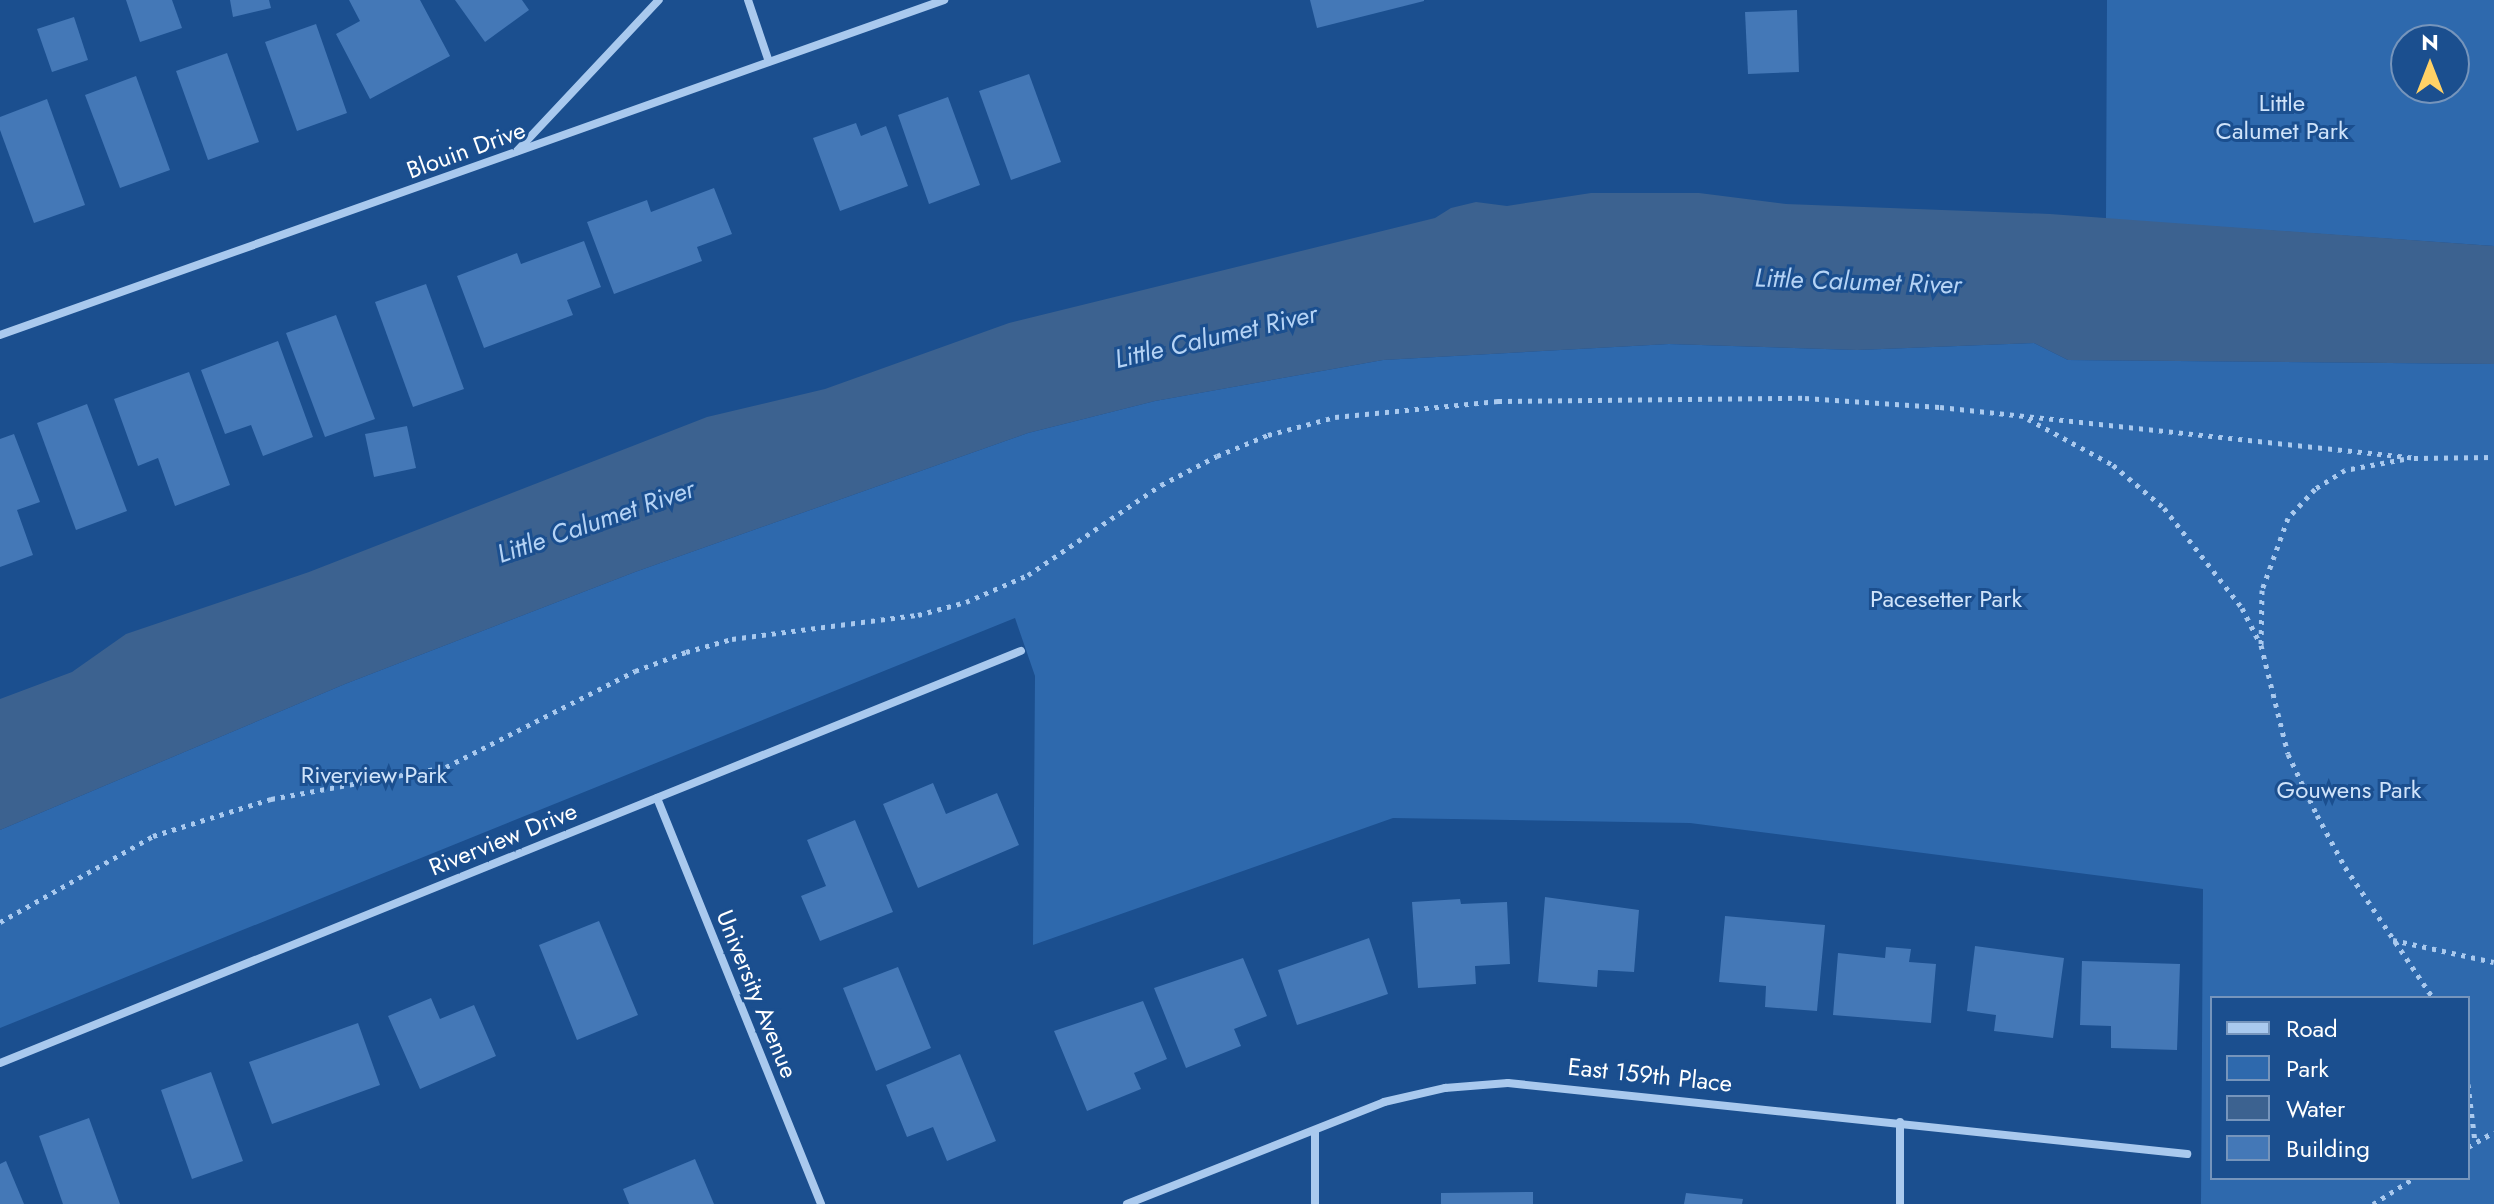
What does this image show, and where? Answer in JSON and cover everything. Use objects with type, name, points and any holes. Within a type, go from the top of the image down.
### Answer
[{"type":"street","points":[[515,154],[659,0]]},
{"type":"street","points":[[748,0],[769,62]]},
{"type":"street","name":"Blouin Drive","points":[[0,335],[944,0]]},
{"type":"street","name":"Riverview Drive","points":[[0,1063],[1021,651]]},
{"type":"street","name":"University Avenue","points":[[657,798],[821,1204]]},
{"type":"street","name":"East 159th Place","points":[[1127,1204],[1384,1102],[1445,1088],[1508,1083],[2187,1154]]},
{"type":"street","points":[[1900,1122],[1900,1204]]},
{"type":"street","points":[[1315,1131],[1315,1204]]},
{"type":"path","points":[[0,922],[153,836],[271,799],[446,767],[635,671],[686,652],[732,639],[905,618],[966,602],[1028,575],[1161,485],[1217,456],[1268,435],[1335,417],[1498,401],[1655,397],[1805,398],[2417,458],[2494,457]]},
{"type":"path","points":[[2023,417],[2113,465],[2164,508],[2242,608],[2261,645],[2288,754],[2345,867],[2432,996]]},
{"type":"path","points":[[2261,645],[2262,590],[2288,518],[2315,489],[2345,470],[2417,458]]},
{"type":"path","points":[[2393,939],[2494,962]]},
{"type":"path","points":[[2470,1101],[2475,1142]]},
{"type":"path","points":[[2470,1146],[2494,1132]]},
{"type":"path","points":[[2373,1204],[2411,1180]]},
{"type":"green space","name":"Little Calumet Park","points":[[2107,0],[2494,0],[2494,246],[2106,219]]},
{"type":"green space","points":[[2034,343],[2068,360],[2494,364],[2494,1204],[2201,1204],[2203,889],[1690,823],[1393,818],[1033,945],[1035,676],[1015,618],[0,1028],[0,830],[345,684],[635,572],[1028,433],[1155,401],[1383,360],[1669,344],[1857,350]]},
{"type":"water","name":"Little Calumet River","points":[[1591,193],[1699,193],[1786,204],[2050,214],[2494,246],[2494,364],[2068,360],[2034,343],[1857,350],[1669,344],[1383,360],[1155,401],[1028,433],[635,572],[345,684],[0,830],[0,699],[72,672],[126,634],[309,572],[707,417],[825,389],[1009,323],[1435,218],[1451,208],[1476,202],[1507,206]]},
{"type":"building","points":[[126,0],[172,0],[182,28],[140,42]]},
{"type":"building","points":[[230,0],[269,0],[271,8],[233,17]]},
{"type":"building","points":[[349,0],[420,0],[450,56],[370,99],[336,34],[360,21]]},
{"type":"building","points":[[455,0],[522,0],[529,10],[485,42]]},
{"type":"building","points":[[1310,0],[1424,0],[1424,1],[1317,28]]},
{"type":"building","points":[[1797,10],[1799,72],[1748,74],[1745,12]]},
{"type":"building","points":[[74,17],[88,60],[52,72],[37,29]]},
{"type":"building","points":[[316,24],[347,113],[297,131],[265,42]]},
{"type":"building","points":[[227,53],[259,142],[208,160],[176,71]]},
{"type":"building","points":[[1029,74],[1061,162],[1011,180],[979,91]]},
{"type":"building","points":[[136,76],[170,170],[120,188],[85,95]]},
{"type":"building","points":[[948,97],[980,185],[929,204],[898,115]]},
{"type":"building","points":[[47,99],[85,205],[34,223],[0,130],[0,117]]},
{"type":"building","points":[[856,123],[861,136],[886,126],[908,186],[840,211],[813,138]]},
{"type":"building","points":[[714,188],[732,234],[697,247],[702,261],[614,294],[587,222],[647,200],[651,212]]},
{"type":"building","points":[[584,241],[601,287],[567,300],[573,315],[484,348],[457,276],[517,253],[521,264]]},
{"type":"building","points":[[426,284],[464,389],[413,407],[375,302]]},
{"type":"building","points":[[336,315],[375,419],[325,437],[286,333]]},
{"type":"building","points":[[278,341],[313,437],[263,456],[251,425],[225,434],[201,370]]},
{"type":"building","points":[[189,372],[230,485],[175,506],[158,458],[138,466],[114,399]]},
{"type":"building","points":[[87,404],[127,511],[76,530],[37,423]]},
{"type":"building","points":[[407,426],[416,468],[374,477],[365,434]]},
{"type":"building","points":[[14,434],[40,502],[17,510],[33,555],[0,567],[0,439]]},
{"type":"building","points":[[933,783],[946,814],[997,793],[1019,845],[918,888],[883,804]]},
{"type":"building","points":[[855,820],[893,912],[820,941],[801,896],[826,886],[807,840]]},
{"type":"building","points":[[1545,897],[1639,910],[1634,972],[1598,970],[1597,987],[1538,982]]},
{"type":"building","points":[[1460,899],[1461,904],[1507,902],[1510,964],[1475,966],[1476,984],[1418,988],[1412,902]]},
{"type":"building","points":[[1725,916],[1825,925],[1817,1011],[1765,1007],[1766,986],[1719,982]]},
{"type":"building","points":[[599,921],[638,1015],[577,1040],[539,945]]},
{"type":"building","points":[[1369,938],[1388,994],[1297,1025],[1278,970]]},
{"type":"building","points":[[1975,946],[2064,958],[2053,1038],[1994,1031],[1996,1015],[1967,1011]]},
{"type":"building","points":[[1886,947],[1911,949],[1909,962],[1936,964],[1931,1023],[1833,1015],[1838,953],[1885,958]]},
{"type":"building","points":[[1243,958],[1267,1016],[1234,1029],[1241,1046],[1186,1068],[1154,988]]},
{"type":"building","points":[[2082,961],[2180,964],[2177,1050],[2111,1048],[2111,1026],[2080,1025]]},
{"type":"building","points":[[898,967],[931,1048],[876,1071],[843,988]]},
{"type":"building","points":[[431,998],[440,1019],[474,1005],[496,1056],[420,1089],[388,1016]]},
{"type":"building","points":[[1143,1001],[1167,1059],[1134,1073],[1141,1089],[1087,1111],[1054,1031]]},
{"type":"building","points":[[358,1023],[380,1085],[272,1124],[249,1062]]},
{"type":"building","points":[[960,1054],[996,1141],[947,1161],[933,1127],[907,1137],[886,1085]]},
{"type":"building","points":[[211,1072],[243,1161],[192,1179],[161,1090]]},
{"type":"building","points":[[89,1118],[120,1204],[63,1204],[39,1136]]},
{"type":"building","points":[[695,1159],[714,1204],[629,1204],[623,1189]]},
{"type":"building","points":[[6,1161],[24,1204],[0,1204],[0,1164]]},
{"type":"building","points":[[1533,1192],[1533,1204],[1441,1204],[1441,1193]]},
{"type":"building","points":[[1686,1193],[1743,1199],[1742,1204],[1684,1204]]},
{"type":"park label","name":"Pacesetter Park","points":[[1946,599]]},
{"type":"park label","name":"Riverview Park","points":[[374,775]]},
{"type":"park label","name":"Gouwens Park","points":[[2349,790]]}]
